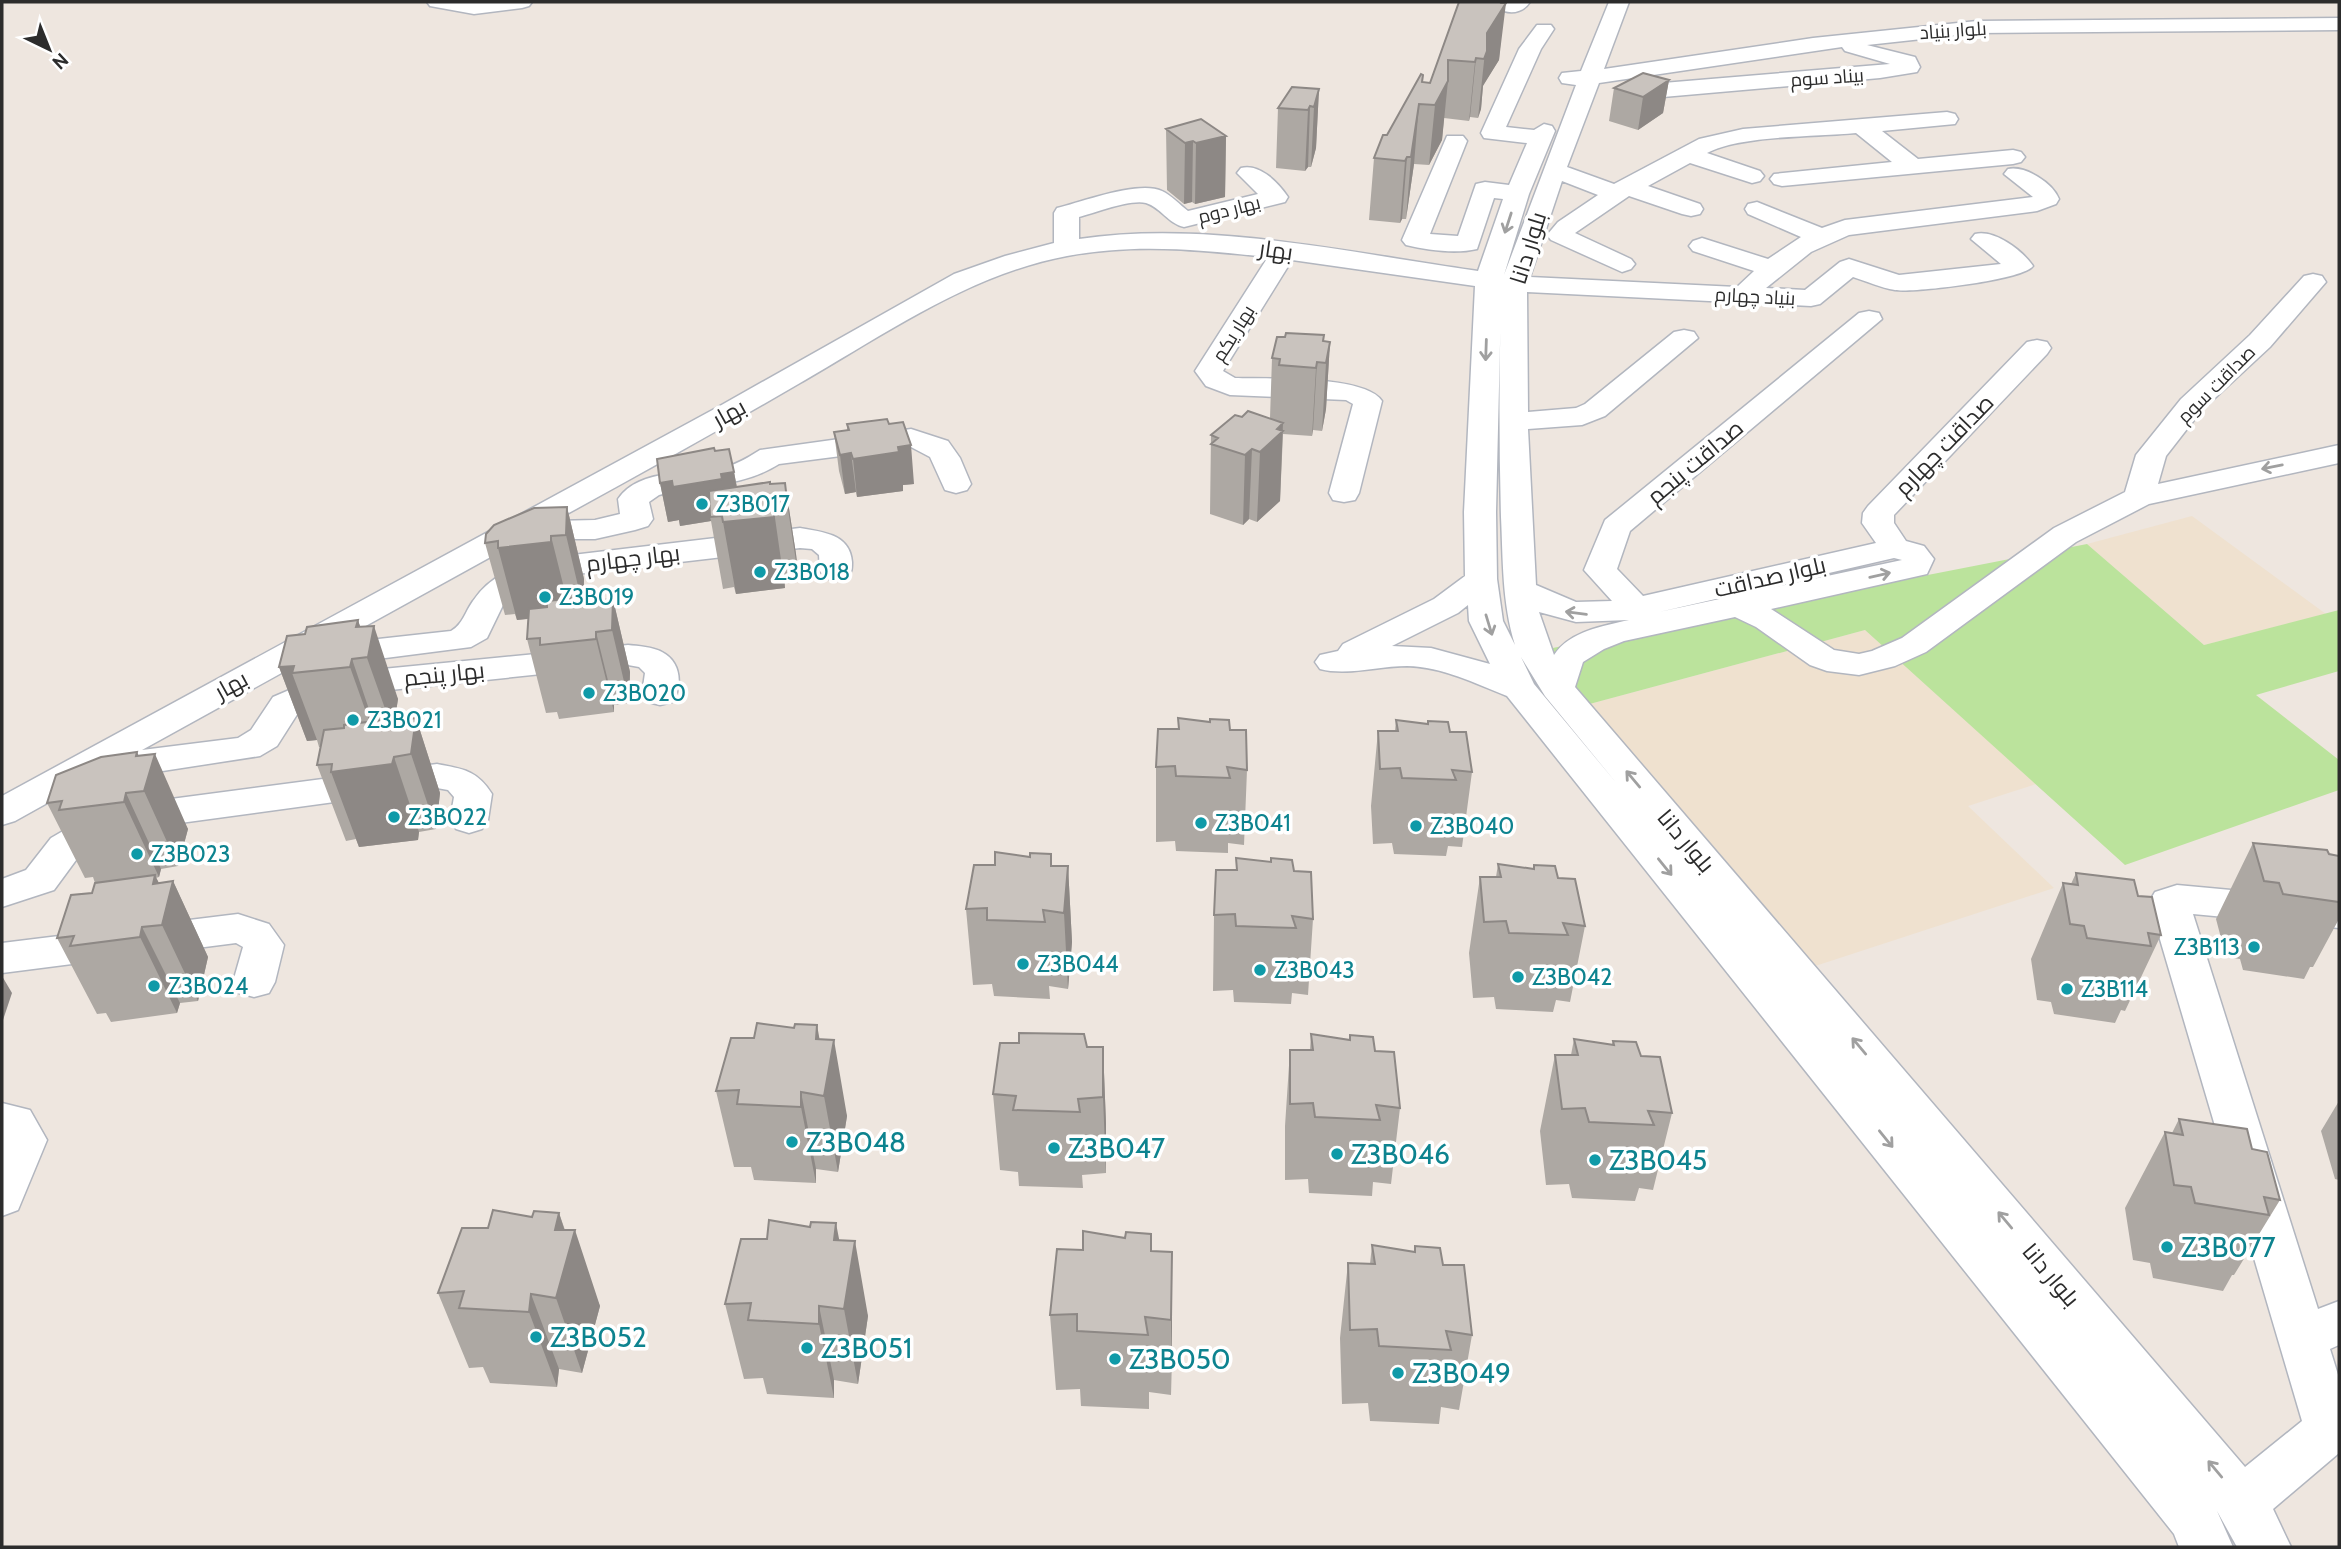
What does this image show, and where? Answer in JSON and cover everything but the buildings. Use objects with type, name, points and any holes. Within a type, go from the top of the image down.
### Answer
[{"type":"street","points":[[437,2],[474,8],[522,2]]},
{"type":"street","name":"بلوار دانا","points":[[1583,70],[1601,2]]},
{"type":"street","name":"بلوار دانا","points":[[1619,2],[1583,70],[1547,153],[1501,283],[1513,422],[1520,590],[1523,618],[1533,649],[1538,688],[2242,1502],[2264,1547]]},
{"type":"street","name":"بلوار بنیاد","points":[[1583,70],[1866,26],[2339,15]]},
{"type":"street","name":"بلوار بنیاد","points":[[1583,70],[1977,27],[2339,24]]},
{"type":"street","points":[[1544,29],[1530,49],[1493,133],[1547,153],[1617,193],[1680,215]]},
{"type":"street","name":"بیناد سوم","points":[[1643,92],[1889,71],[1909,66],[1907,62],[1893,57],[1835,43],[1813,44]]},
{"type":"street","points":[[1889,71],[1914,91]]},
{"type":"street","points":[[1807,78],[1824,94]]},
{"type":"street","points":[[1767,81],[1797,106]]},
{"type":"street","points":[[1684,88],[1706,104]]},
{"type":"street","points":[[1622,264],[1560,235],[1567,227],[1617,193],[1707,144],[1743,136],[1947,119]]},
{"type":"street","points":[[1861,126],[1961,213]]},
{"type":"street","points":[[1455,141],[1415,240],[1468,244],[1485,189],[1517,194]]},
{"type":"street","name":"بلوار دانا","points":[[1547,153],[1517,194],[1501,283],[1480,512],[1481,579],[1486,621],[2193,1517],[2206,1547]]},
{"type":"street","points":[[1687,154],[1752,176]]},
{"type":"street","points":[[1744,295],[1771,268],[1819,236],[1845,228],[2037,204],[2047,198],[2014,165],[1918,175],[1782,179]]},
{"type":"street","name":"بهار دوم","points":[[1067,248],[1066,214],[1133,196],[1153,196],[1184,220],[1276,197],[1249,173]]},
{"type":"street","points":[[1897,196],[1922,218]]},
{"type":"street","points":[[1757,209],[1819,236]]},
{"type":"street","name":"بهار","points":[[2,812],[963,280],[1014,261],[1067,248],[1122,240],[1169,239],[1285,251],[1501,283]]},
{"type":"street","name":"بنیاد چهارم","points":[[1501,283],[1811,298],[1849,267],[1897,283],[2011,271],[2020,267],[1984,239]]},
{"type":"street","points":[[1702,246],[1771,268]]},
{"type":"street","name":"بهار یکم","points":[[1285,251],[1209,371],[1216,380],[1230,386],[1349,392],[1368,401],[1345,494]]},
{"type":"street","name":"صداقت سوم","points":[[2138,497],[2151,455],[2191,405],[2260,341],[2313,282]]},
{"type":"street","name":"صداقت پنجم","points":[[1644,617],[1600,570],[1616,527],[1869,318]]},
{"type":"street","points":[[1513,422],[1582,416],[1595,410],[1684,338]]},
{"type":"street","name":"صداقت چهارم","points":[[1895,548],[1878,523],[1879,513],[2038,348]]},
{"type":"street","points":[[516,529],[555,532],[623,525],[637,520],[634,499],[648,489],[669,483],[726,476],[751,469],[771,456],[911,438],[930,441],[940,447],[956,484]]},
{"type":"street","name":"بلوار صداقت","points":[[1742,607],[1776,623],[1831,662],[1848,666],[1867,665],[1889,658],[1948,621],[2008,574],[2065,535],[2138,497],[2339,454]]},
{"type":"street","name":"بلوار صداقت","points":[[2065,535],[2339,476]]},
{"type":"street","name":"بهار چهارم","points":[[273,662],[459,640],[475,631],[480,614],[495,590],[517,577],[547,568],[800,538],[821,541],[835,551],[836,571]]},
{"type":"street","name":"بلوار صداقت","points":[[1520,590],[1569,613],[1644,617],[1742,607],[1916,567],[1919,563],[1913,553],[1895,548],[1644,617],[1584,644],[1538,688]]},
{"type":"street","points":[[1481,579],[1434,612],[1332,662],[1387,656],[1431,658],[1538,688]]},
{"type":"street","name":"بلوار صداقت","points":[[1824,588],[1808,616],[1812,628],[1844,652],[1861,657],[1889,658]]},
{"type":"street","name":"بهار پنجم","points":[[99,759],[130,764],[247,748],[264,738],[285,705],[309,693],[352,683],[628,655],[649,659],[662,671],[660,694]]},
{"type":"street","points":[[2,893],[40,880],[65,848],[95,829],[133,817],[437,776],[460,781],[473,794],[469,820]]},
{"type":"street","points":[[2242,1502],[2335,1428],[2321,1331],[2169,902],[2177,900],[2339,914]]},
{"type":"street","points":[[2,958],[237,928],[256,933],[264,945],[254,982]]},
{"type":"street","points":[[2,1120],[14,1122],[25,1140],[2,1197]]},
{"type":"shaded area","points":[[2192,516],[2326,614],[2204,645],[2087,544]]},
{"type":"shaded area","points":[[1865,630],[2036,784],[1968,806],[2054,888],[1800,971],[1571,709]]},
{"type":"green space","points":[[2087,544],[2204,645],[2339,610],[2339,671],[2256,695],[2339,760],[2339,790],[2125,865],[1865,630],[1571,709],[1527,653]]},
{"type":"place","name":"Z3B017","points":[[702,504]]},
{"type":"place","name":"Z3B018","points":[[760,572]]},
{"type":"place","name":"Z3B019","points":[[545,597]]},
{"type":"place","name":"Z3B020","points":[[589,693]]},
{"type":"place","name":"Z3B021","points":[[353,720]]},
{"type":"place","name":"Z3B022","points":[[394,817]]},
{"type":"place","name":"Z3B041","points":[[1201,823]]},
{"type":"place","name":"Z3B040","points":[[1416,826]]},
{"type":"place","name":"Z3B023","points":[[137,854]]},
{"type":"place","name":"Z3B113","points":[[2254,947]]},
{"type":"place","name":"Z3B044","points":[[1023,964]]},
{"type":"place","name":"Z3B043","points":[[1260,970]]},
{"type":"place","name":"Z3B042","points":[[1518,977]]},
{"type":"place","name":"Z3B024","points":[[154,986]]},
{"type":"place","name":"Z3B114","points":[[2067,989]]},
{"type":"place","name":"Z3B048","points":[[792,1142]]},
{"type":"place","name":"Z3B047","points":[[1054,1148]]},
{"type":"place","name":"Z3B046","points":[[1337,1154]]},
{"type":"place","name":"Z3B045","points":[[1595,1160]]},
{"type":"place","name":"Z3B077","points":[[2167,1247]]},
{"type":"place","name":"Z3B052","points":[[536,1337]]},
{"type":"place","name":"Z3B051","points":[[807,1348]]},
{"type":"place","name":"Z3B050","points":[[1115,1359]]},
{"type":"place","name":"Z3B049","points":[[1398,1373]]}]
